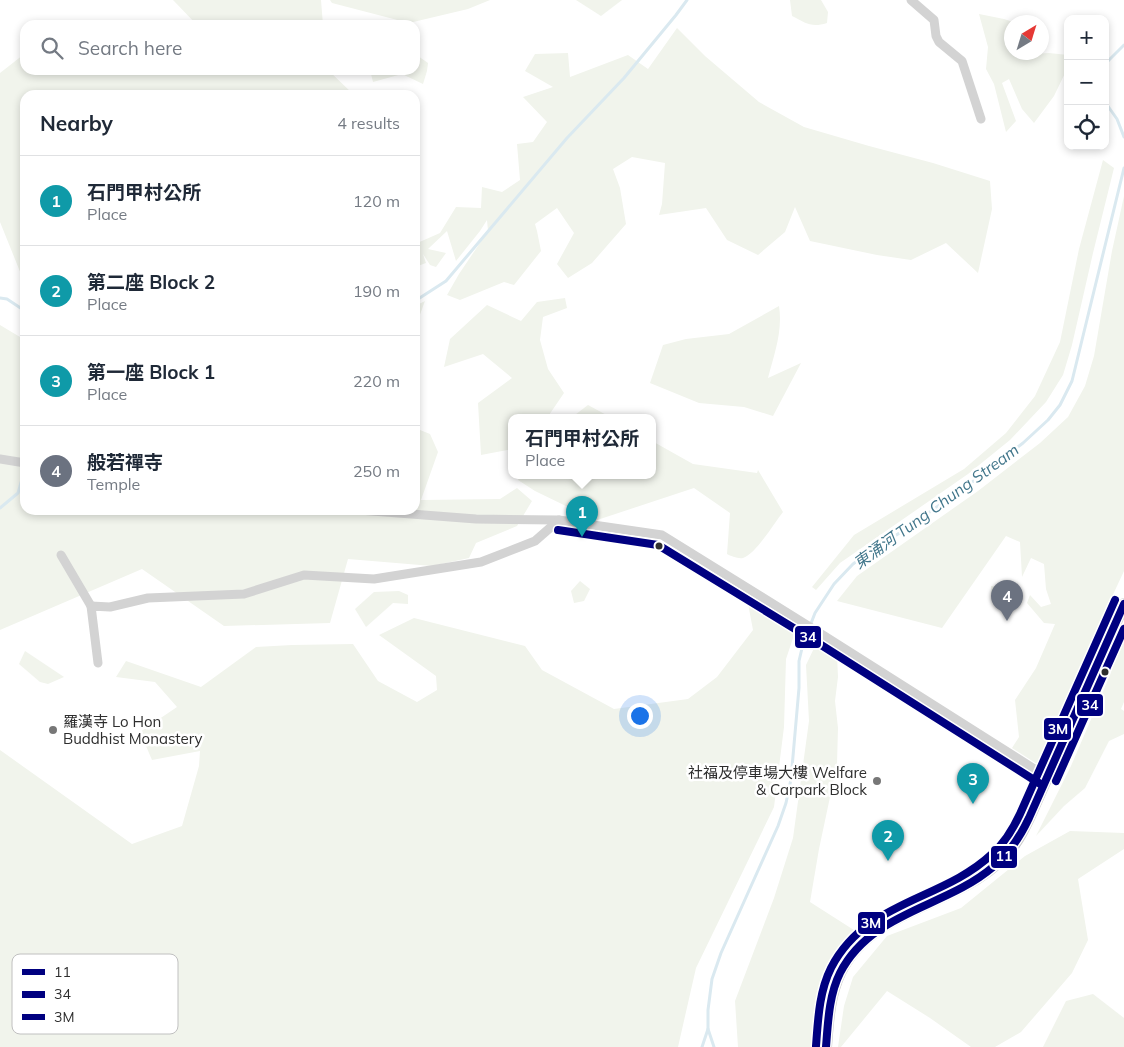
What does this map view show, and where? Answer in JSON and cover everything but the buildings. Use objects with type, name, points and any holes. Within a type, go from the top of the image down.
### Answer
[{"type":"main road","points":[[826,1047],[833,990],[839,973],[855,949],[888,922],[977,878],[998,862],[1016,842],[1029,818],[1124,604]]},
{"type":"street","points":[[911,0],[934,20],[936,36],[939,42],[962,61],[981,119]]},
{"type":"street","points":[[0,459],[20,462]]},
{"type":"street","points":[[420,514],[559,520],[662,535],[823,634],[1047,777]]},
{"type":"street","points":[[91,606],[110,607],[148,598],[244,594],[304,576],[374,579],[481,562],[535,541],[559,520]]},
{"type":"street","points":[[61,555],[91,606],[98,663]]},
{"type":"shaded area","points":[[173,0],[321,0],[323,20],[192,20]]},
{"type":"shaded area","points":[[330,0],[490,0],[468,9],[420,20],[397,20],[332,3]]},
{"type":"shaded area","points":[[576,0],[622,0],[601,16]]},
{"type":"shaded area","points":[[790,0],[821,0],[828,12],[827,23],[813,25],[792,16]]},
{"type":"shaded area","points":[[979,14],[1004,19],[1004,60],[1049,60],[1049,53],[1064,55],[1064,75],[1054,96],[1034,123],[1022,109],[1009,79],[1002,83],[1016,121],[1006,132],[994,84],[986,69],[988,47]]},
{"type":"shaded area","points":[[677,28],[705,56],[759,102],[804,127],[990,181],[992,209],[978,273],[946,243],[911,260],[810,241],[795,207],[785,232],[758,255],[727,240],[706,208],[659,215],[662,204],[665,163],[632,157],[613,169],[620,188],[626,224],[592,263],[568,278],[557,264],[574,233],[557,208],[535,224],[541,251],[514,285],[504,282],[460,300],[447,295],[488,231],[487,220],[456,261],[447,231],[428,249],[446,253],[436,267],[430,265],[423,254],[426,263],[420,265],[420,242],[440,233],[456,207],[481,208],[482,187],[502,192],[520,180],[517,144],[533,142],[547,122],[523,97],[553,87],[525,71],[535,54],[568,53],[570,77],[628,55],[648,69]]},
{"type":"shaded area","points":[[20,57],[20,75],[333,75],[349,90],[20,90],[20,272],[0,222],[0,73]]},
{"type":"shaded area","points":[[420,57],[428,63],[423,84],[404,75],[420,75]]},
{"type":"shaded area","points":[[371,75],[398,75],[373,82]]},
{"type":"shaded area","points":[[1103,160],[1114,168],[1072,345],[1063,375],[1046,402],[1010,440],[968,474],[840,563],[816,590],[812,587],[854,535],[964,469],[1006,433],[1035,396],[1060,342],[1079,249]]},
{"type":"shaded area","points":[[1124,196],[1124,571],[1097,629],[1088,657],[1069,693],[1066,708],[1037,764],[1012,748],[1019,737],[1015,700],[1036,668],[1055,624],[1044,623],[1027,603],[1030,595],[1041,607],[1051,604],[1046,589],[1044,564],[1031,558],[1022,577],[1020,542],[1006,536],[942,628],[837,601],[857,576],[978,491],[1040,443],[1068,417],[1085,386],[1094,356],[1112,251]]},
{"type":"shaded area","points":[[565,298],[567,308],[543,317],[540,340],[548,369],[564,393],[550,414],[508,414],[508,450],[481,455],[478,403],[512,378],[483,354],[444,367],[450,339],[487,305],[521,321],[537,302]]},
{"type":"shaded area","points":[[425,301],[420,314],[420,304]]},
{"type":"shaded area","points":[[779,306],[779,334],[768,378],[801,363],[773,416],[744,407],[699,403],[650,383],[663,345],[686,339],[729,334]]},
{"type":"shaded area","points":[[0,325],[20,337],[20,515],[420,515],[420,430],[430,434],[438,452],[421,500],[500,499],[517,488],[532,501],[517,526],[476,543],[469,558],[432,566],[348,559],[330,623],[224,626],[142,569],[0,630]]},
{"type":"shaded area","points":[[588,405],[605,414],[576,414]]},
{"type":"shaded area","points":[[656,443],[693,464],[757,473],[758,470],[783,512],[748,556],[737,558],[727,554],[730,513],[694,488],[579,526],[568,507],[535,491],[518,480],[656,479]]},
{"type":"shaded area","points":[[580,581],[590,589],[584,601],[574,603],[571,591]]},
{"type":"shaded area","points":[[991,586],[1008,588],[1011,593],[1004,603],[992,602]]},
{"type":"shaded area","points":[[399,591],[408,595],[408,604],[393,603],[366,627],[355,609],[374,592]]},
{"type":"shaded area","points":[[746,593],[797,626],[786,659],[784,727],[774,807],[696,968],[678,1047],[0,1047],[0,750],[132,844],[182,826],[199,766],[200,751],[152,760],[140,732],[177,707],[155,682],[116,677],[126,661],[201,687],[256,647],[353,644],[378,681],[417,702],[437,690],[436,676],[379,635],[414,618],[525,646],[542,670],[614,709],[688,699],[717,677],[753,630]]},
{"type":"shaded area","points":[[1124,634],[1124,702],[1121,709],[1124,711],[1124,734],[1109,741],[1085,788],[1064,806],[1036,836],[1071,766],[1110,675]]},
{"type":"shaded area","points":[[816,644],[837,655],[838,677],[835,701],[838,728],[837,764],[810,902],[857,932],[827,966],[817,1020],[815,1047],[738,1047],[735,1001],[774,898],[793,838],[809,721],[806,665]]},
{"type":"shaded area","points":[[25,651],[64,677],[48,684],[40,682],[19,664]]},
{"type":"shaded area","points":[[1070,831],[1124,833],[1124,849],[1078,879],[1088,940],[1072,973],[1021,1032],[995,1047],[971,1047],[887,991],[841,1047],[838,1047],[844,1006],[853,977],[887,936],[961,908],[1025,856]]},
{"type":"shaded area","points":[[1093,994],[1124,1018],[1124,1047],[1043,1047],[1066,1001]]},
{"type":"waterway","points":[[420,298],[446,281],[567,138],[624,78],[687,0]]},
{"type":"waterway","points":[[1109,60],[1124,45]]},
{"type":"waterway","points":[[1107,105],[1117,119],[1124,137]]},
{"type":"waterway","name":"東涌河 Tung Chung Stream","points":[[714,1047],[708,1029],[708,1010],[712,979],[721,953],[778,826],[786,803],[791,779],[799,688],[799,661],[803,644],[815,613],[834,584],[853,564],[967,486],[1023,443],[1048,420],[1060,405],[1072,381],[1124,168]]},
{"type":"waterway","points":[[0,298],[7,299],[20,308]]},
{"type":"waterway","points":[[0,508],[18,493],[20,486]]},
{"type":"waterway","points":[[702,1047],[708,1029]]},
{"type":"transit line","name":"34","points":[[558,530],[658,545],[818,643],[1042,785]]},
{"type":"transit line","name":"3M","points":[[816,1046],[824,987],[831,968],[846,946],[864,928],[884,914],[972,870],[997,850],[1008,836],[1020,814],[1115,600]]},
{"type":"transit line","name":"11","points":[[826,1047],[833,990],[840,973],[854,952],[871,936],[890,923],[974,881],[999,862],[1014,844],[1029,818],[1124,604]]},
{"type":"transit line","name":"34","points":[[1056,781],[1124,629]]},
{"type":"place","name":"石門甲村公所","points":[[582,537]]},
{"type":"place","name":"般若禪寺","points":[[1007,621]]},
{"type":"place","name":"羅漢寺 Lo Hon Buddhist Monastery","points":[[53,730]]},
{"type":"place","name":"社福及停車場大樓 Welfare & Carpark Block","points":[[877,781]]},
{"type":"place","name":"第一座 Block 1","points":[[973,804]]},
{"type":"place","name":"第二座 Block 2","points":[[888,861]]}]
